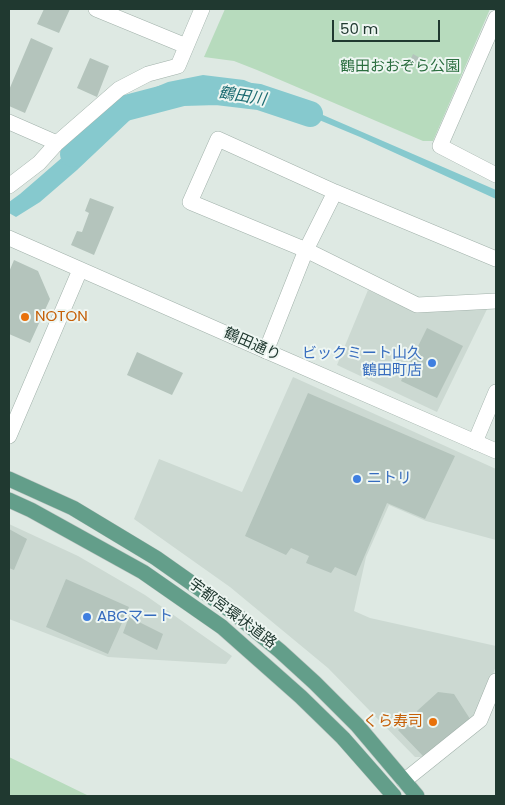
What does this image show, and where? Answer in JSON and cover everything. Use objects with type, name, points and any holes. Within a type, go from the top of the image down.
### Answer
[{"type":"main road","name":"宇都宮環状道路","points":[[9,479],[73,508],[156,558],[234,613],[280,650],[315,683],[357,725],[417,796]]},
{"type":"main road","name":"宇都宮環状道路","points":[[9,500],[31,510],[143,572],[222,627],[301,697],[343,738],[394,796]]},
{"type":"street","points":[[96,9],[186,46]]},
{"type":"street","points":[[9,186],[39,164],[58,143],[119,89],[148,74],[178,66],[202,9]]},
{"type":"street","points":[[496,18],[440,146],[496,175]]},
{"type":"street","points":[[9,122],[58,143]]},
{"type":"street","points":[[496,259],[335,192],[218,140],[190,202],[306,250],[417,304],[496,300]]},
{"type":"street","points":[[266,351],[306,250],[335,192]]},
{"type":"street","name":"鶴田通り","points":[[9,238],[496,450]]},
{"type":"street","points":[[9,436],[80,270]]},
{"type":"street","points":[[474,442],[496,392]]},
{"type":"street","points":[[404,781],[480,720],[496,681]]},
{"type":"shaded area","points":[[368,290],[414,312],[490,303],[437,412],[337,365]]},
{"type":"shaded area","name":"ニトリ","points":[[293,377],[496,469],[496,540],[426,521],[389,505],[366,557],[354,611],[370,618],[496,646],[496,666],[478,713],[424,757],[415,757],[328,668],[230,587],[134,519],[159,459],[242,492]]},
{"type":"shaded area","points":[[9,524],[78,556],[145,595],[232,656],[226,664],[108,657],[9,619]]},
{"type":"green space","name":"鶴田おおぞら公園","points":[[225,9],[490,9],[433,141],[423,141],[234,61],[204,57]]},
{"type":"green space","points":[[9,757],[89,796],[9,796]]},
{"type":"water","points":[[203,75],[244,80],[275,93],[496,190],[496,199],[360,137],[252,92],[196,90],[167,96],[149,105],[131,119],[40,202],[16,217],[9,213],[9,202],[132,97],[168,82]]},
{"type":"building","points":[[44,9],[70,9],[59,33],[37,24]]},
{"type":"building","points":[[31,38],[53,48],[25,113],[9,106],[9,90]]},
{"type":"building","points":[[413,54],[420,58],[417,64],[410,61]]},
{"type":"building","points":[[90,58],[109,66],[97,97],[77,88]]},
{"type":"building","points":[[90,198],[114,207],[94,255],[71,245],[77,231],[82,232],[89,213],[85,211]]},
{"type":"building","name":"NOTON","points":[[14,260],[38,271],[50,299],[30,343],[9,334],[9,272]]},
{"type":"building","name":"ビックミート山久 鶴田町店","points":[[427,328],[463,346],[437,398],[401,381]]},
{"type":"building","points":[[137,352],[183,373],[172,395],[127,375]]},
{"type":"building","name":"ニトリ","points":[[308,393],[455,456],[425,519],[387,503],[356,576],[335,567],[331,573],[306,563],[309,556],[291,548],[286,555],[245,536]]},
{"type":"building","points":[[9,529],[27,539],[14,570],[9,568]]},
{"type":"building","name":"ABCマート","points":[[66,579],[129,607],[108,654],[46,627]]},
{"type":"building","points":[[129,617],[163,634],[157,650],[123,633]]},
{"type":"building","points":[[438,692],[454,694],[470,719],[424,757],[398,730],[418,714],[417,711]]},
{"type":"waterway","name":"鶴田川","points":[[73,154],[101,121],[118,110],[183,93],[217,92],[259,97],[310,114]]},
{"type":"place","name":"NOTON","points":[[25,317]]},
{"type":"place","name":"ビックミート山久 鶴田町店","points":[[432,363]]},
{"type":"place","name":"ニトリ","points":[[357,479]]},
{"type":"place","name":"ABCマート","points":[[87,617]]},
{"type":"place","name":"くら寿司","points":[[433,722]]}]
